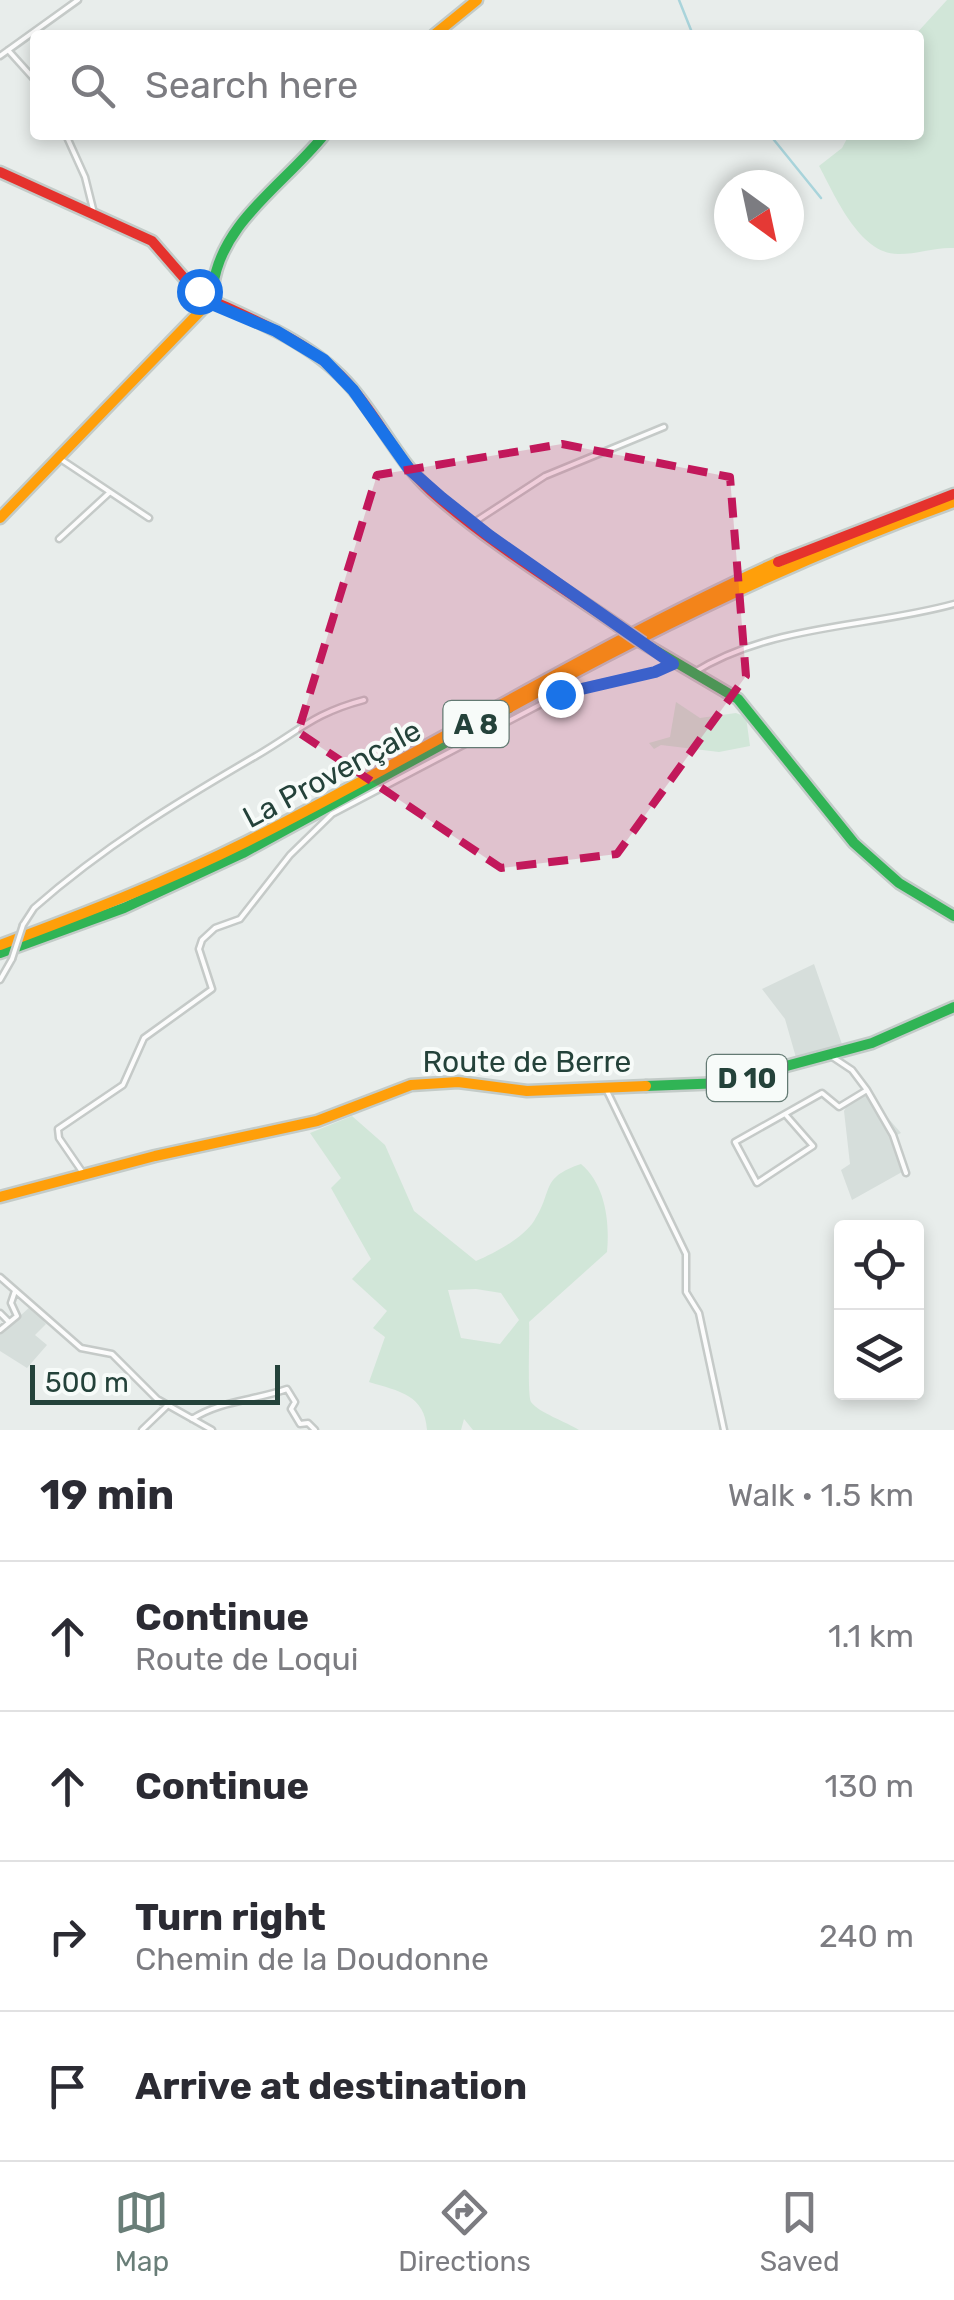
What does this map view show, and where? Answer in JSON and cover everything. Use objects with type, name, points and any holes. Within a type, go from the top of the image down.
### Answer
[{"type":"main road","points":[[440,30],[477,0]]},
{"type":"main road","points":[[0,518],[195,315],[224,243],[240,219],[282,184],[320,140]]},
{"type":"main road","points":[[0,172],[164,250],[187,279],[226,308],[291,339],[330,365],[353,390],[409,469],[472,524],[617,626],[673,664],[738,699],[820,804],[886,872],[954,916]]},
{"type":"main road","name":"La Provençale","points":[[0,945],[133,894],[238,845],[717,586],[826,538],[954,494]]},
{"type":"main road","name":"La Provençale","points":[[0,953],[122,907],[242,852],[637,634],[740,583],[848,538],[954,502]]},
{"type":"main road","name":"Route de Berre","points":[[0,1198],[102,1170],[316,1121],[384,1094],[431,1082],[527,1091],[723,1083],[830,1056],[954,1009]]},
{"type":"street","points":[[36,30],[78,0]]},
{"type":"street","points":[[0,56],[30,34]]},
{"type":"street","points":[[8,50],[30,74]]},
{"type":"street","points":[[68,140],[85,177],[94,214]]},
{"type":"street","points":[[472,524],[545,476],[664,428]]},
{"type":"street","points":[[58,458],[150,518]]},
{"type":"street","points":[[59,539],[109,493]]},
{"type":"street","points":[[693,673],[712,661],[791,634],[954,604]]},
{"type":"street","points":[[84,1175],[58,1138],[58,1129],[123,1085],[144,1038],[212,988],[199,950],[202,940],[211,930],[240,919],[281,865],[328,817],[566,692],[655,672],[673,664]]},
{"type":"street","points":[[0,980],[34,908],[127,832],[286,738],[323,711],[364,700]]},
{"type":"street","points":[[830,1056],[852,1070],[867,1090],[893,1135],[898,1160],[906,1173]]},
{"type":"street","points":[[606,1089],[686,1254],[686,1292],[699,1312],[724,1430]]},
{"type":"street","points":[[785,1114],[813,1146],[758,1183],[734,1145],[785,1114],[822,1092],[838,1107],[867,1090]]},
{"type":"street","points":[[0,1276],[81,1348],[116,1356],[167,1406],[212,1430]]},
{"type":"street","points":[[0,1330],[17,1314],[11,1303],[15,1292]]},
{"type":"street","points":[[0,1314],[9,1322]]},
{"type":"street","points":[[192,1419],[218,1404],[244,1404],[287,1389],[300,1424],[308,1423],[316,1430]]},
{"type":"street","points":[[142,1430],[167,1406]]},
{"type":"highlighted area","points":[[562,444],[730,477],[746,676],[617,854],[501,868],[298,732],[377,475]]},
{"type":"shaded area","points":[[814,964],[843,1047],[797,1061],[785,1019],[762,989]]},
{"type":"shaded area","points":[[866,1093],[901,1133],[892,1137],[902,1172],[852,1200],[841,1170],[850,1164],[844,1111],[848,1103]]},
{"type":"shaded area","points":[[31,1306],[46,1324],[35,1335],[47,1345],[27,1368],[0,1351],[0,1334]]},
{"type":"green space","points":[[947,0],[954,0],[954,248],[899,254],[885,252],[860,234],[819,166],[846,140],[924,140],[924,30],[920,30]]},
{"type":"green space","points":[[676,702],[700,718],[736,713],[746,717],[750,746],[719,752],[661,745],[654,749],[649,743],[670,737]]},
{"type":"green space","points":[[352,1116],[385,1145],[414,1211],[476,1261],[529,1227],[549,1186],[559,1175],[581,1164],[589,1172],[604,1204],[607,1252],[529,1322],[531,1402],[579,1430],[473,1430],[464,1419],[461,1430],[427,1430],[416,1402],[369,1382],[385,1337],[373,1328],[387,1311],[352,1279],[371,1259],[331,1188],[341,1178],[310,1133]],"holes":[[[448,1290],[501,1293],[519,1320],[500,1344],[461,1338]]]},
{"type":"waterway","points":[[679,0],[691,30]]},
{"type":"waterway","points":[[774,140],[821,198]]},
{"type":"traffic: fast","points":[[213,287],[218,264],[241,223],[320,140]]},
{"type":"traffic: fast","points":[[643,643],[738,699],[854,843],[899,883],[954,916]]},
{"type":"traffic: fast","points":[[0,953],[124,908],[243,853],[509,708]]},
{"type":"traffic: fast","points":[[646,1086],[723,1083],[872,1043],[954,1007]]},
{"type":"traffic: slow","points":[[440,30],[477,0]]},
{"type":"traffic: slow","points":[[0,518],[213,298],[213,289],[206,285]]},
{"type":"traffic: slow","points":[[509,708],[727,596],[954,502]]},
{"type":"traffic: slow","points":[[0,945],[155,884],[246,842],[576,663],[778,562]]},
{"type":"traffic: slow","points":[[617,625],[643,643]]},
{"type":"traffic: slow","points":[[0,1197],[155,1156],[317,1121],[411,1085],[458,1082],[527,1091],[646,1086]]},
{"type":"traffic: jam","points":[[0,172],[152,241],[198,294]]},
{"type":"traffic: jam","points":[[211,300],[287,336],[322,359],[352,388],[431,491],[498,544],[617,625]]},
{"type":"traffic: jam","points":[[778,562],[954,494]]},
{"type":"route","points":[[199,291],[202,300],[211,300],[276,331],[324,360],[353,390],[409,469],[442,498],[472,524],[673,664],[655,672],[579,686],[560,694]]}]
